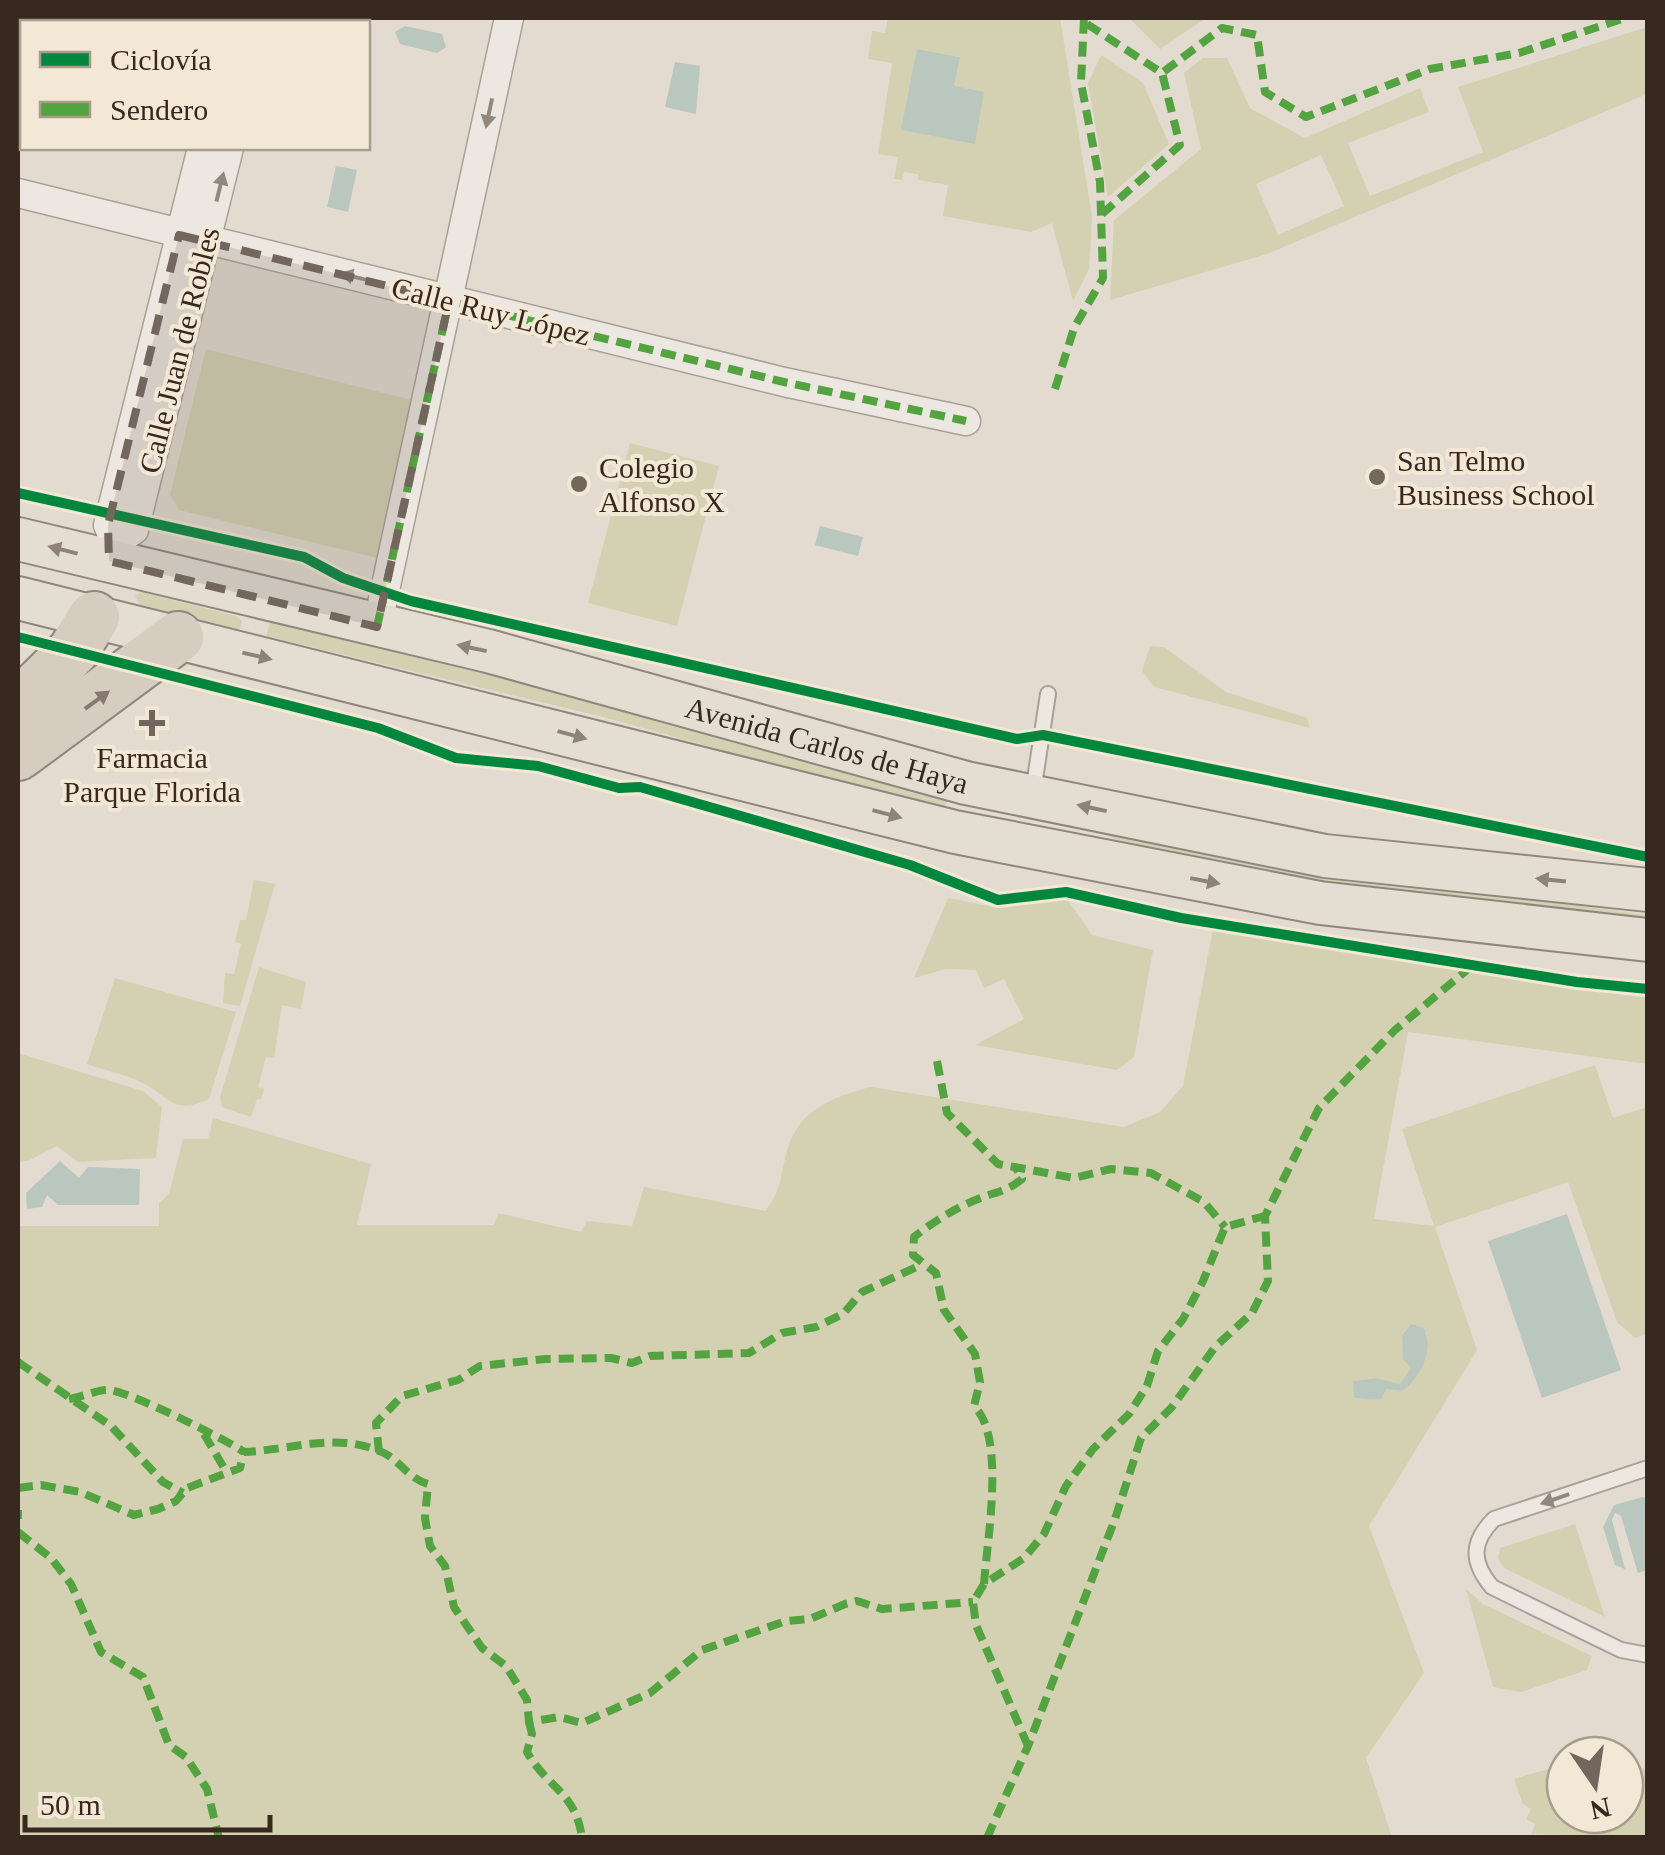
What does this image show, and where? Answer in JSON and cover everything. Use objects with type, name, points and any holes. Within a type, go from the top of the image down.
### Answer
[{"type":"highway","points":[[18,704],[73,651],[94,617]]},
{"type":"highway","points":[[18,756],[178,637]]},
{"type":"main road","name":"Avenida Carlos de Haya","points":[[18,538],[112,552],[377,627],[488,651],[852,752],[1033,796],[1325,856],[1648,890]]},
{"type":"main road","points":[[94,617],[112,552]]},
{"type":"main road","name":"Avenida Carlos de Haya","points":[[18,598],[954,832],[1320,903],[1648,940]]},
{"type":"street","points":[[377,627],[508,18]]},
{"type":"street","name":"Calle Juan de Robles","points":[[192,238],[202,150]]},
{"type":"street","name":"Calle Juan de Robles","points":[[112,552],[108,525],[192,238],[228,150]]},
{"type":"street","name":"Calle Ruy López","points":[[18,193],[784,382],[966,421]]},
{"type":"lane","points":[[1033,796],[1048,694]]},
{"type":"lane","points":[[1648,1468],[1494,1520],[1478,1535],[1475,1552],[1478,1570],[1492,1586],[1621,1650],[1648,1655]]},
{"type":"highlighted area","points":[[179,235],[449,301],[377,627],[109,561],[108,525]]},
{"type":"shaded area","points":[[888,18],[1060,18],[1092,216],[1089,269],[1073,301],[1052,223],[1031,232],[943,216],[948,185],[918,180],[918,174],[904,172],[902,180],[894,179],[898,157],[878,154],[892,63],[868,59],[872,31],[885,33]],"holes":[[[917,49],[960,57],[954,86]]]},
{"type":"shaded area","points":[[1129,18],[1206,18],[1160,49]]},
{"type":"shaded area","points":[[405,26],[442,34],[446,47],[437,53],[400,44],[395,32]]},
{"type":"shaded area","points":[[1647,27],[1647,94],[1267,254],[1110,300],[1114,220],[1201,149],[1184,73],[1203,58],[1227,58],[1250,108],[1305,138],[1420,88],[1429,112],[1348,143],[1370,196],[1483,152],[1458,87]],"holes":[[[1321,155],[1344,206],[1278,235],[1256,184]]]},
{"type":"shaded area","points":[[917,49],[960,57],[954,86],[984,92],[975,144],[901,130]]},
{"type":"shaded area","points":[[1101,55],[1143,83],[1169,144],[1108,197],[1088,83]]},
{"type":"shaded area","points":[[675,62],[700,66],[696,114],[665,107]]},
{"type":"shaded area","points":[[336,166],[357,170],[348,212],[327,207]]},
{"type":"shaded area","points":[[206,349],[412,400],[377,558],[179,510],[170,494]]},
{"type":"shaded area","points":[[630,443],[719,466],[677,626],[588,603]]},
{"type":"shaded area","points":[[820,526],[863,537],[858,556],[815,545]]},
{"type":"shaded area","points":[[141,592],[236,616],[242,621],[240,629],[143,610],[135,596]]},
{"type":"shaded area","points":[[270,623],[591,698],[949,795],[944,811],[603,717],[266,636]]},
{"type":"shaded area","points":[[1150,646],[1164,647],[1226,692],[1307,718],[1310,728],[1154,687],[1142,671]]},
{"type":"shaded area","points":[[1100,830],[1298,867],[1647,915],[1647,931],[1384,898],[1126,847]]},
{"type":"shaded area","points":[[254,880],[275,884],[240,1006],[223,1003],[225,973],[234,974],[241,944],[235,942],[240,920],[246,920]]},
{"type":"shaded area","points":[[948,898],[999,908],[1067,899],[1092,935],[1153,950],[1134,1057],[1117,1070],[975,1045],[1024,1019],[1004,979],[984,988],[976,970],[946,969],[914,978]]},
{"type":"shaded area","points":[[1213,929],[1647,998],[1647,1064],[1408,1032],[1374,1219],[1434,1226],[1402,1129],[1595,1065],[1613,1118],[1647,1107],[1648,1326],[1647,1334],[1635,1338],[1617,1322],[1568,1182],[1435,1227],[1477,1350],[1369,1526],[1424,1673],[1366,1758],[1392,1837],[18,1837],[18,1226],[159,1226],[159,1203],[169,1194],[183,1139],[208,1139],[213,1118],[371,1164],[357,1225],[494,1225],[498,1213],[581,1232],[587,1221],[632,1226],[644,1187],[765,1211],[776,1194],[788,1147],[798,1126],[826,1103],[871,1087],[1124,1127],[1160,1112],[1183,1086]],"holes":[[[1411,1324],[1427,1333],[1422,1365],[1409,1386],[1402,1391],[1385,1389],[1381,1400],[1355,1398],[1353,1381],[1377,1378],[1400,1384],[1411,1368],[1403,1359],[1402,1335]]]},
{"type":"shaded area","points":[[259,967],[306,982],[301,1009],[282,1005],[274,1058],[266,1057],[258,1087],[264,1089],[251,1117],[222,1107],[220,1097]]},
{"type":"shaded area","points":[[115,978],[236,1012],[209,1099],[183,1106],[136,1080],[87,1064]]},
{"type":"shaded area","points":[[18,1053],[143,1091],[162,1107],[156,1158],[78,1162],[57,1146],[18,1162]]},
{"type":"shaded area","points":[[60,1161],[79,1178],[88,1167],[140,1169],[139,1205],[58,1205],[47,1195],[42,1207],[27,1209],[26,1193]]},
{"type":"shaded area","points":[[1567,1214],[1621,1370],[1542,1398],[1488,1241]]},
{"type":"shaded area","points":[[1411,1324],[1424,1328],[1427,1336],[1424,1363],[1415,1379],[1402,1391],[1386,1389],[1381,1400],[1354,1398],[1353,1381],[1377,1378],[1400,1384],[1411,1368],[1403,1359],[1402,1335]]},
{"type":"shaded area","points":[[1647,1498],[1647,1570],[1638,1573],[1621,1516],[1615,1513],[1612,1520],[1625,1569],[1615,1565],[1603,1527],[1614,1505]]},
{"type":"shaded area","points":[[1575,1524],[1605,1617],[1504,1568],[1498,1558],[1500,1548]]},
{"type":"shaded area","points":[[1466,1589],[1483,1604],[1592,1656],[1587,1670],[1521,1692],[1493,1687]]},
{"type":"shaded area","points":[[1645,1769],[1647,1837],[1570,1835],[1645,1835]]},
{"type":"shaded area","points":[[1545,1770],[1545,1834],[1531,1834],[1535,1824],[1526,1819],[1531,1809],[1523,1804],[1514,1779]]},
{"type":"marked path","points":[[1055,389],[1074,328],[1103,278],[1100,182],[1081,83],[1084,18]]},
{"type":"marked path","points":[[1087,24],[1162,73],[1222,28],[1257,35],[1265,92],[1306,117],[1430,69],[1519,53],[1625,18]]},
{"type":"marked path","points":[[1102,214],[1180,145],[1162,73]]},
{"type":"marked path","points":[[377,627],[449,301],[784,382],[966,421]]},
{"type":"marked path","points":[[987,1838],[1028,1746],[1115,1519],[1141,1438],[1172,1407],[1215,1347],[1252,1313],[1268,1281],[1265,1216],[1319,1108],[1395,1030],[1473,965]]},
{"type":"marked path","points":[[937,1061],[947,1113],[998,1164],[1074,1178],[1111,1169],[1151,1173],[1204,1202],[1225,1227]]},
{"type":"marked path","points":[[984,1584],[992,1464],[984,1420],[974,1406],[980,1382],[975,1354],[944,1310],[936,1273],[913,1255],[914,1237],[961,1207],[1017,1183],[1022,1179],[1016,1168]]},
{"type":"marked path","points":[[1028,1746],[976,1625],[973,1602],[984,1584],[1024,1558],[1044,1534],[1066,1486],[1093,1449],[1129,1414],[1147,1386],[1158,1351],[1183,1319],[1203,1281],[1225,1227],[1265,1216]]},
{"type":"marked path","points":[[379,1452],[376,1423],[402,1396],[458,1380],[480,1366],[545,1359],[611,1358],[632,1363],[650,1356],[749,1353],[782,1333],[816,1327],[843,1314],[862,1292],[921,1265]]},
{"type":"marked path","points":[[18,1362],[111,1426],[163,1482],[183,1493]]},
{"type":"marked path","points":[[69,1399],[103,1390],[119,1392],[177,1416],[244,1452]]},
{"type":"marked path","points":[[204,1434],[227,1473]]},
{"type":"marked path","points":[[18,1488],[41,1485],[80,1492],[134,1515],[158,1509],[176,1501],[187,1488],[240,1468],[244,1452],[332,1442],[384,1453],[428,1484],[425,1518],[430,1546],[445,1566],[454,1607],[482,1648],[506,1666],[527,1700],[529,1722],[559,1717],[582,1723],[650,1693],[702,1650],[786,1621],[810,1619],[845,1604],[857,1601],[882,1609],[973,1602]]},
{"type":"marked path","points":[[18,1510],[18,1519]]},
{"type":"marked path","points":[[18,1532],[51,1558],[71,1584],[101,1652],[143,1677],[169,1745],[186,1757],[207,1789],[219,1838]]},
{"type":"marked path","points":[[529,1722],[532,1734],[527,1752],[574,1810],[582,1838]]},
{"type":"cycle path","points":[[18,493],[304,557],[343,578],[411,601],[1017,739],[1043,735],[1648,857]]},
{"type":"cycle path","points":[[18,637],[378,728],[456,758],[538,766],[619,788],[640,787],[910,865],[998,900],[1066,892],[1181,918],[1577,982],[1648,989]]},
{"type":"place","name":"San Telmo Business School","points":[[1377,477]]},
{"type":"place","name":"Colegio Alfonso X","points":[[579,484]]},
{"type":"place","name":"Farmacia Parque Florida","points":[[152,723]]}]
